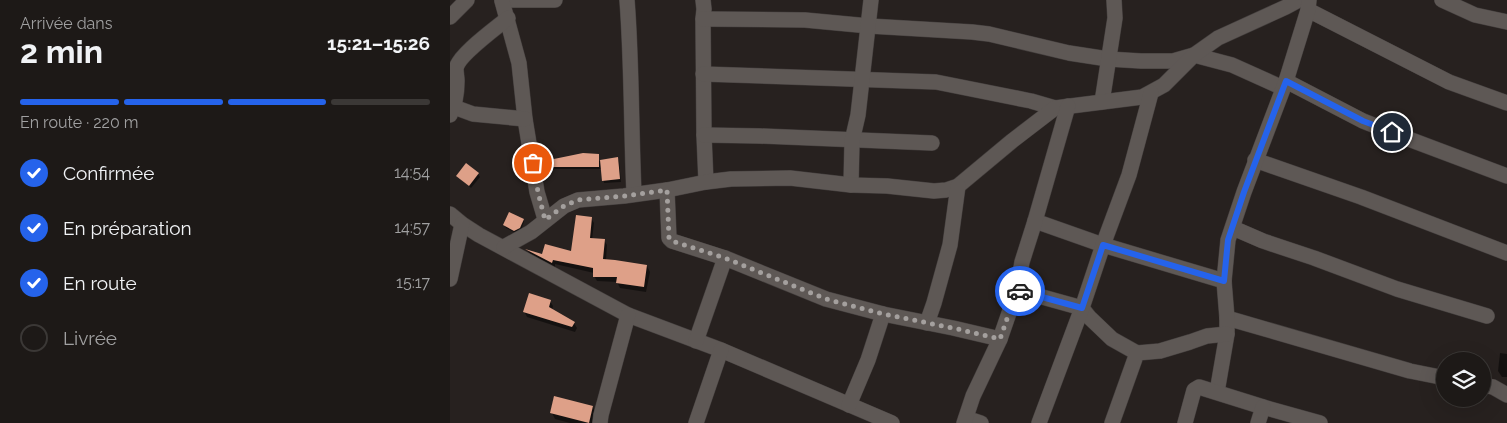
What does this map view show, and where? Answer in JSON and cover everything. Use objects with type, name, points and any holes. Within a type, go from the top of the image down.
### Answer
[{"type":"street","points":[[450,17],[467,0]]},
{"type":"street","points":[[545,220],[525,119],[519,63],[502,0],[555,0]]},
{"type":"street","points":[[626,0],[631,51],[634,194]]},
{"type":"street","points":[[703,0],[706,182]]},
{"type":"street","points":[[851,185],[852,141],[858,115],[871,0]]},
{"type":"street","points":[[1102,102],[1115,18],[1114,0]]},
{"type":"street","points":[[1442,0],[1475,15],[1507,22]]},
{"type":"street","points":[[703,74],[936,82],[1062,107],[1142,97],[1164,85],[1194,54],[1218,38],[1286,8],[1305,3],[1449,82],[1507,103]]},
{"type":"street","points":[[1217,392],[1226,334],[1227,318],[1224,281],[1228,240],[1255,160],[1284,85],[1305,3]]},
{"type":"street","points":[[508,18],[471,48],[458,62],[452,111],[525,119]]},
{"type":"street","points":[[703,19],[805,20],[972,32],[989,34],[1069,53],[1141,62],[1173,61],[1194,54],[1232,65],[1284,85],[1414,142],[1507,176]]},
{"type":"street","points":[[1038,423],[1082,308],[1129,175],[1151,93]]},
{"type":"street","points":[[504,248],[531,232],[564,206],[578,200],[667,190],[706,182],[731,179],[790,178],[851,185],[887,186],[934,191],[946,190],[958,186],[1012,141],[1062,107]]},
{"type":"street","points":[[981,423],[965,420],[973,396],[1000,339],[1017,290],[1022,262],[1036,222],[1062,107]]},
{"type":"street","points":[[704,135],[932,143]]},
{"type":"street","points":[[1255,160],[1507,253]]},
{"type":"street","points":[[927,323],[950,245],[958,186]]},
{"type":"street","points":[[667,190],[669,238],[672,241],[725,258],[826,299],[883,314],[1000,339]]},
{"type":"street","points":[[450,214],[479,235],[628,315],[721,350],[892,423]]},
{"type":"street","points":[[1036,222],[1103,245],[1224,281]]},
{"type":"street","points":[[450,279],[462,224]]},
{"type":"street","points":[[1233,228],[1263,241],[1397,289],[1487,316]]},
{"type":"street","points":[[696,341],[725,258]]},
{"type":"street","points":[[1017,290],[1082,308],[1112,339],[1137,352],[1160,351],[1208,336],[1226,334]]},
{"type":"street","points":[[849,405],[868,360],[883,314]]},
{"type":"street","points":[[600,423],[600,415],[628,315]]},
{"type":"street","points":[[1227,318],[1401,368],[1436,376]]},
{"type":"street","points":[[696,423],[721,350]]},
{"type":"street","points":[[1112,423],[1137,352]]},
{"type":"street","points":[[1185,423],[1194,390],[1199,387],[1320,423]]},
{"type":"street","points":[[1494,387],[1507,395]]},
{"type":"street","points":[[1258,423],[1263,407]]},
{"type":"building","points":[[583,153],[599,154],[599,167],[549,167],[549,160]]},
{"type":"building","points":[[618,157],[620,179],[602,181],[600,160]]},
{"type":"building","points":[[466,163],[479,173],[469,186],[456,176]]},
{"type":"building","points":[[509,212],[524,219],[520,228],[514,231],[503,225]]},
{"type":"building","points":[[576,215],[592,217],[590,238],[605,239],[603,259],[647,265],[644,287],[616,283],[617,277],[593,277],[593,268],[553,260],[552,263],[525,249],[542,254],[545,244],[571,251]]},
{"type":"building","points":[[529,293],[551,300],[549,307],[575,322],[572,327],[523,312]]},
{"type":"building","points":[[554,396],[593,406],[589,423],[550,413]]},
{"type":"way so far","points":[[533,163],[545,220],[564,206],[578,200],[667,190],[668,231],[669,238],[672,241],[725,258],[826,299],[883,314],[1000,339],[1011,304],[1017,290],[1020,291]]},
{"type":"route","points":[[1020,291],[1082,308],[1103,245],[1224,281],[1228,240],[1255,160],[1286,81],[1363,121],[1392,132]]}]
